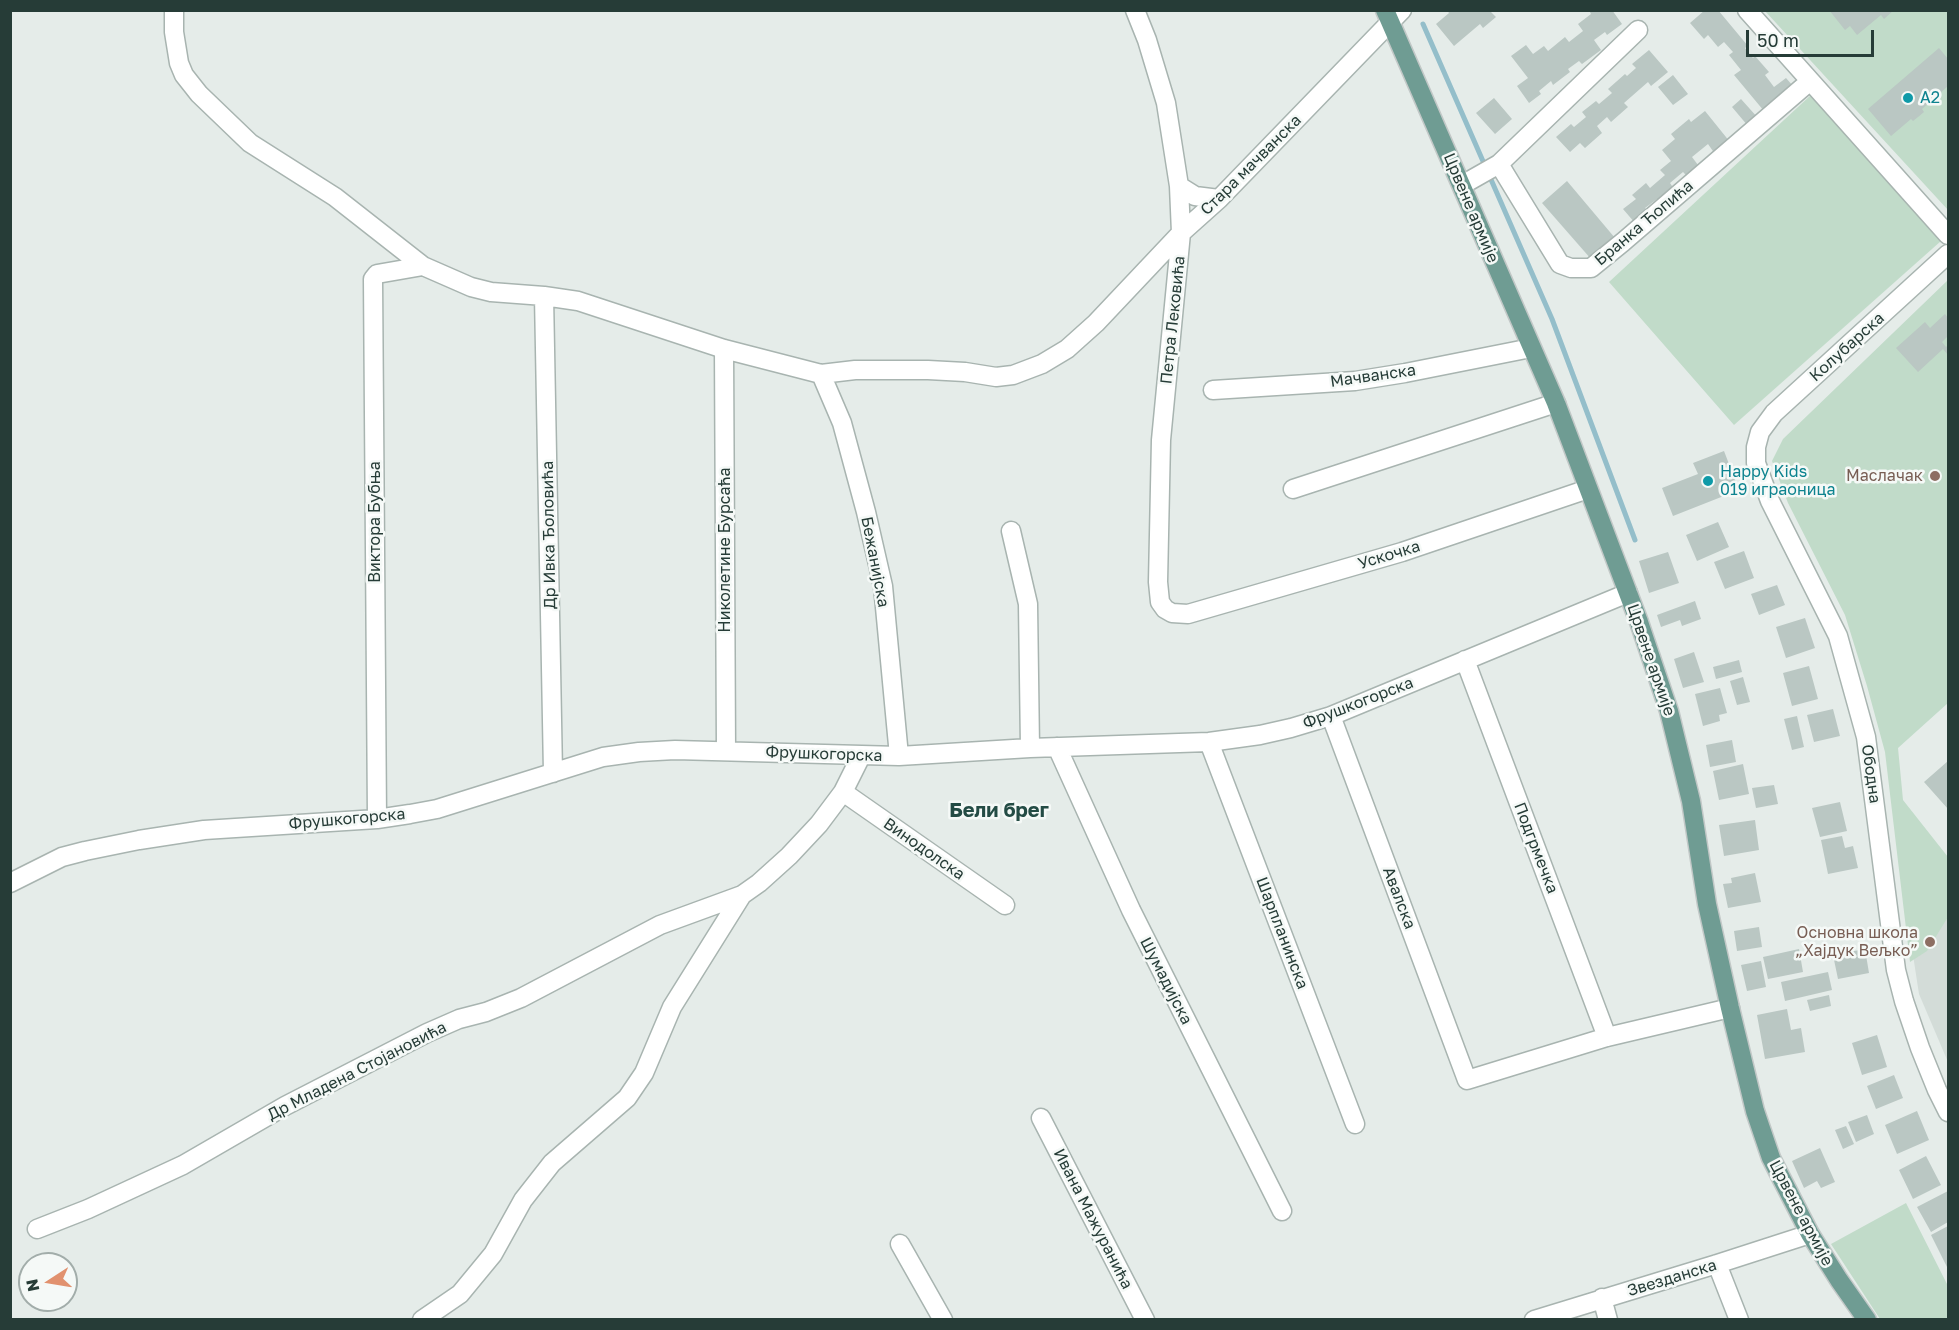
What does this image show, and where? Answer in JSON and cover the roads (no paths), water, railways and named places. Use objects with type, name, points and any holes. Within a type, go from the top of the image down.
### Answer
[{"type":"main road","name":"Црвене армије","points":[[1392,14],[1462,185],[1556,403],[1628,593],[1669,711],[1691,801],[1707,904],[1761,1130],[1783,1185],[1809,1234],[1866,1320]]},
{"type":"street","points":[[174,10],[176,50],[184,75],[199,94],[249,143],[335,197],[423,266],[471,287],[491,292],[578,301],[724,350],[821,375]]},
{"type":"street","name":"Петра Лековића","points":[[1136,10],[1166,103],[1179,186],[1181,233],[1161,440],[1158,582],[1160,602],[1165,609],[1172,613],[1188,614]]},
{"type":"street","points":[[1747,10],[1948,235]]},
{"type":"street","name":"Стара мачванска","points":[[821,375],[855,370],[928,370],[996,377],[1013,375],[1042,364],[1067,349],[1112,307],[1181,233],[1219,199],[1392,14]]},
{"type":"street","points":[[1462,185],[1499,164],[1638,30]]},
{"type":"street","name":"Бранка Ћопића","points":[[1499,164],[1560,264],[1571,268],[1591,268],[1809,81]]},
{"type":"street","points":[[1179,186],[1196,196],[1219,199]]},
{"type":"street","name":"Колубарска","points":[[1756,447],[1760,432],[1774,413],[1948,254]]},
{"type":"street","name":"Виктора Бубња","points":[[377,819],[373,279],[377,274],[423,266]]},
{"type":"street","name":"Др Ивка Ђоловића","points":[[544,296],[553,773]]},
{"type":"street","name":"Мачванска","points":[[1213,390],[1355,381],[1531,348]]},
{"type":"street","name":"Николетине Бурсаћа","points":[[724,350],[726,751]]},
{"type":"street","name":"Бежанијска","points":[[821,375],[842,423],[883,586],[899,756]]},
{"type":"street","points":[[1293,489],[1556,403]]},
{"type":"street","name":"Ободна","points":[[1756,447],[1756,463],[1770,501],[1838,636],[1866,736],[1896,970],[1920,1048],[1948,1112]]},
{"type":"street","name":"Ускочка","points":[[1188,614],[1402,552],[1588,489]]},
{"type":"street","points":[[1011,531],[1028,604],[1030,748]]},
{"type":"street","name":"Фрушкогорска","points":[[10,883],[62,857],[139,840],[204,830],[377,819],[437,809],[603,757],[639,752],[675,750],[899,756],[1030,748],[1209,742],[1281,730],[1331,716],[1628,593]]},
{"type":"street","name":"Подгрмечка","points":[[1466,660],[1606,1037]]},
{"type":"street","name":"Авалска","points":[[1331,716],[1467,1080],[1606,1037]]},
{"type":"street","name":"Шарпланинска","points":[[1209,742],[1355,1124]]},
{"type":"street","name":"Шумадијска","points":[[1057,747],[1131,910],[1282,1211]]},
{"type":"street","name":"Др Младена Стојановића","points":[[37,1229],[88,1209],[183,1165],[285,1106],[427,1033],[459,1019],[486,1012],[521,998],[660,926],[742,895],[789,856],[819,824],[843,792],[861,756]]},
{"type":"street","name":"Винодолска","points":[[843,792],[1005,905]]},
{"type":"street","points":[[422,1320],[460,1294],[493,1254],[523,1200],[552,1163],[627,1098],[644,1073],[672,1007],[742,895]]},
{"type":"street","points":[[1606,1037],[1730,1008]]},
{"type":"street","name":"Ивана Мажуранића","points":[[1041,1118],[1145,1320]]},
{"type":"street","name":"Звезданска","points":[[1534,1320],[1809,1234]]},
{"type":"street","points":[[900,1244],[943,1320]]},
{"type":"street","points":[[1717,1264],[1739,1320]]},
{"type":"street","points":[[1602,1298],[1608,1320]]},
{"type":"waterway","points":[[1423,24],[1552,319],[1635,540]]},
{"type":"place","name":"A2","points":[[1908,98]]},
{"type":"place","name":"Маслачак","points":[[1935,476]]},
{"type":"place","name":"Happy Kids 019 играоница","points":[[1708,481]]},
{"type":"place","name":"Основна школа „Хајдук Вељко”","points":[[1930,942]]},
{"type":"district","name":"Бели брег","points":[[999,811]]}]
